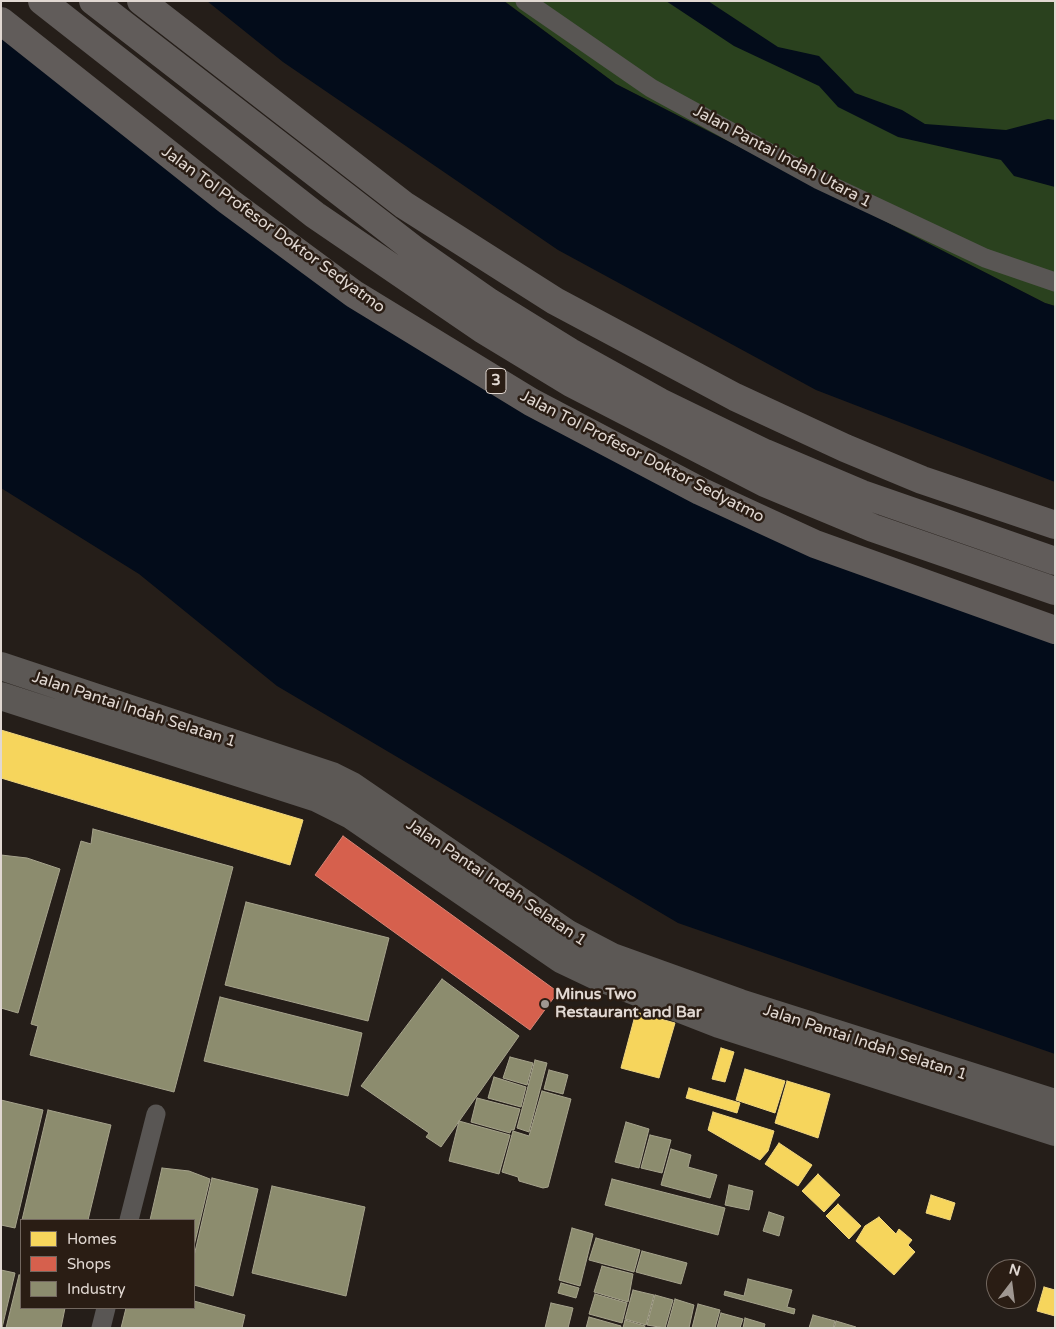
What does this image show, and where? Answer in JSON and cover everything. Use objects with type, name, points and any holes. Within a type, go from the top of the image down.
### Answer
[{"type":"highway","name":"Jalan Tol Profesor Doktor Sedyatmo","points":[[42,1],[315,215],[482,329],[571,383],[765,483],[873,528],[1055,591]]},
{"type":"highway","points":[[94,1],[416,251],[489,302],[570,352],[660,402],[765,453],[862,494],[1055,561]]},
{"type":"highway","points":[[141,1],[404,205],[555,301],[735,398],[845,448],[922,480],[1055,525]]},
{"type":"highway","name":"Jalan Tol Profesor Doktor Sedyatmo","points":[[1,21],[228,201],[354,294],[530,402],[700,491],[815,544],[1055,630]]},
{"type":"street","name":"Jalan Pantai Indah Utara 1","points":[[525,1],[651,88],[819,180],[985,258],[1055,282]]},
{"type":"street","name":"Jalan Pantai Indah Selatan 1","points":[[1,666],[332,776],[352,786],[568,934],[612,957],[626,975],[719,1024],[1055,1132]]},
{"type":"street","name":"Jalan Pantai Indah Selatan 1","points":[[1,696],[317,798],[351,816],[561,959],[740,1003],[1055,1103]]},
{"type":"street","points":[[128,1219],[156,1114]]},
{"type":"street","points":[[101,1328],[106,1309]]},
{"type":"green space","points":[[504,1],[1055,1],[1055,306],[1045,303],[616,84]]},
{"type":"water","points":[[207,1],[504,1],[616,84],[1045,303],[1055,306],[1055,482],[816,390],[558,250],[283,62]]},
{"type":"water","points":[[666,1],[708,1],[778,47],[819,56],[855,93],[902,110],[925,124],[1006,130],[1048,119],[1055,120],[1055,187],[1014,176],[1001,160],[898,137],[838,107],[819,86],[734,46]]},
{"type":"water","points":[[1,26],[527,406],[1055,636],[1055,1054],[678,923],[277,686],[139,574],[1,488]]},
{"type":"building: Homes","points":[[1,730],[303,820],[290,865],[1,778]]},
{"type":"building: Homes","points":[[636,1012],[675,1023],[659,1078],[621,1068]]},
{"type":"building: Homes","points":[[721,1048],[734,1052],[725,1082],[712,1079]]},
{"type":"building: Homes","points":[[745,1069],[785,1081],[775,1113],[736,1100]]},
{"type":"building: Homes","points":[[787,1081],[830,1094],[818,1138],[775,1123]]},
{"type":"building: Homes","points":[[689,1088],[740,1103],[737,1113],[686,1098]]},
{"type":"building: Homes","points":[[713,1112],[774,1131],[768,1151],[760,1160],[708,1130]]},
{"type":"building: Homes","points":[[779,1143],[812,1165],[798,1186],[765,1164]]},
{"type":"building: Homes","points":[[818,1174],[840,1195],[824,1212],[802,1191]]},
{"type":"building: Homes","points":[[931,1195],[955,1203],[950,1220],[926,1213]]},
{"type":"building: Homes","points":[[838,1204],[861,1226],[849,1239],[826,1216]]},
{"type":"building: Homes","points":[[879,1217],[896,1234],[899,1229],[912,1240],[908,1245],[915,1252],[894,1275],[856,1241],[865,1226]]},
{"type":"building: Homes","points":[[1044,1287],[1055,1290],[1055,1316],[1037,1311]]},
{"type":"building: Shops","points":[[343,836],[558,992],[530,1030],[315,875]]},
{"type":"building: Industry","points":[[93,829],[233,867],[174,1092],[30,1055],[38,1026],[31,1024],[81,841],[91,844]]},
{"type":"building: Industry","points":[[1,855],[27,858],[60,869],[18,1013],[1,1008]]},
{"type":"building: Industry","points":[[246,902],[389,938],[368,1021],[225,985]]},
{"type":"building: Industry","points":[[442,979],[519,1036],[441,1147],[426,1137],[429,1133],[361,1086]]},
{"type":"building: Industry","points":[[220,997],[362,1033],[348,1096],[204,1061]]},
{"type":"building: Industry","points":[[510,1057],[533,1063],[527,1085],[503,1078]]},
{"type":"building: Industry","points":[[535,1060],[547,1063],[529,1132],[517,1128]]},
{"type":"building: Industry","points":[[549,1070],[568,1075],[563,1094],[544,1089]]},
{"type":"building: Industry","points":[[494,1077],[526,1087],[521,1107],[488,1098]]},
{"type":"building: Industry","points":[[542,1091],[571,1099],[548,1187],[543,1188],[519,1181],[518,1177],[502,1172],[513,1131],[529,1136]]},
{"type":"building: Industry","points":[[477,1098],[520,1109],[514,1130],[511,1130],[510,1133],[471,1122]]},
{"type":"building: Industry","points":[[1,1100],[43,1110],[15,1228],[1,1225]]},
{"type":"building: Industry","points":[[48,1110],[111,1125],[88,1219],[22,1219]]},
{"type":"building: Industry","points":[[459,1121],[510,1135],[499,1174],[449,1161]]},
{"type":"building: Industry","points":[[626,1122],[649,1129],[639,1168],[615,1162]]},
{"type":"building: Industry","points":[[650,1135],[671,1140],[662,1173],[641,1168]]},
{"type":"building: Industry","points":[[671,1149],[691,1155],[688,1167],[717,1175],[710,1198],[661,1185]]},
{"type":"building: Industry","points":[[162,1168],[189,1171],[210,1179],[195,1242],[195,1219],[150,1219]]},
{"type":"building: Industry","points":[[212,1178],[258,1189],[233,1296],[195,1285],[195,1252]]},
{"type":"building: Industry","points":[[612,1179],[725,1208],[718,1235],[605,1205]]},
{"type":"building: Industry","points":[[729,1185],[753,1191],[749,1210],[725,1205]]},
{"type":"building: Industry","points":[[272,1186],[365,1207],[346,1296],[252,1273]]},
{"type":"building: Industry","points":[[769,1212],[784,1217],[779,1236],[763,1231]]},
{"type":"building: Industry","points":[[572,1228],[593,1234],[580,1286],[559,1280]]},
{"type":"building: Industry","points":[[596,1238],[640,1250],[634,1272],[589,1260]]},
{"type":"building: Industry","points":[[642,1251],[687,1263],[681,1284],[636,1272]]},
{"type":"building: Industry","points":[[602,1266],[633,1274],[628,1302],[594,1292]]},
{"type":"building: Industry","points":[[1,1270],[15,1273],[2,1328],[1,1328]]},
{"type":"building: Industry","points":[[19,1275],[20,1309],[65,1309],[61,1328],[6,1328]]},
{"type":"building: Industry","points":[[748,1279],[792,1290],[787,1307],[795,1309],[794,1314],[724,1295],[725,1291],[744,1296]]},
{"type":"building: Industry","points":[[561,1283],[579,1288],[576,1298],[558,1293]]},
{"type":"building: Industry","points":[[633,1290],[654,1295],[646,1325],[625,1319]]},
{"type":"building: Industry","points":[[595,1294],[627,1303],[622,1323],[589,1314]]},
{"type":"building: Industry","points":[[655,1295],[673,1300],[665,1328],[647,1325]]},
{"type":"building: Industry","points":[[675,1299],[694,1305],[689,1328],[667,1328]]},
{"type":"building: Industry","points":[[195,1301],[245,1315],[242,1328],[121,1328],[126,1309],[195,1309]]},
{"type":"building: Industry","points":[[551,1303],[573,1308],[568,1328],[545,1328]]},
{"type":"building: Industry","points":[[698,1304],[720,1310],[715,1328],[692,1328]]},
{"type":"building: Industry","points":[[721,1313],[743,1319],[740,1328],[717,1328]]},
{"type":"building: Industry","points":[[813,1315],[835,1321],[833,1328],[809,1328]]},
{"type":"building: Industry","points":[[589,1317],[621,1326],[620,1328],[586,1328]]},
{"type":"building: Industry","points":[[745,1318],[765,1324],[764,1328],[743,1328]]},
{"type":"building: Industry","points":[[625,1320],[645,1326],[644,1328],[623,1328]]},
{"type":"building: Industry","points":[[836,1321],[856,1327],[856,1328],[834,1328]]},
{"type":"place","name":"Minus Two Restaurant and Bar","points":[[545,1004]]}]
